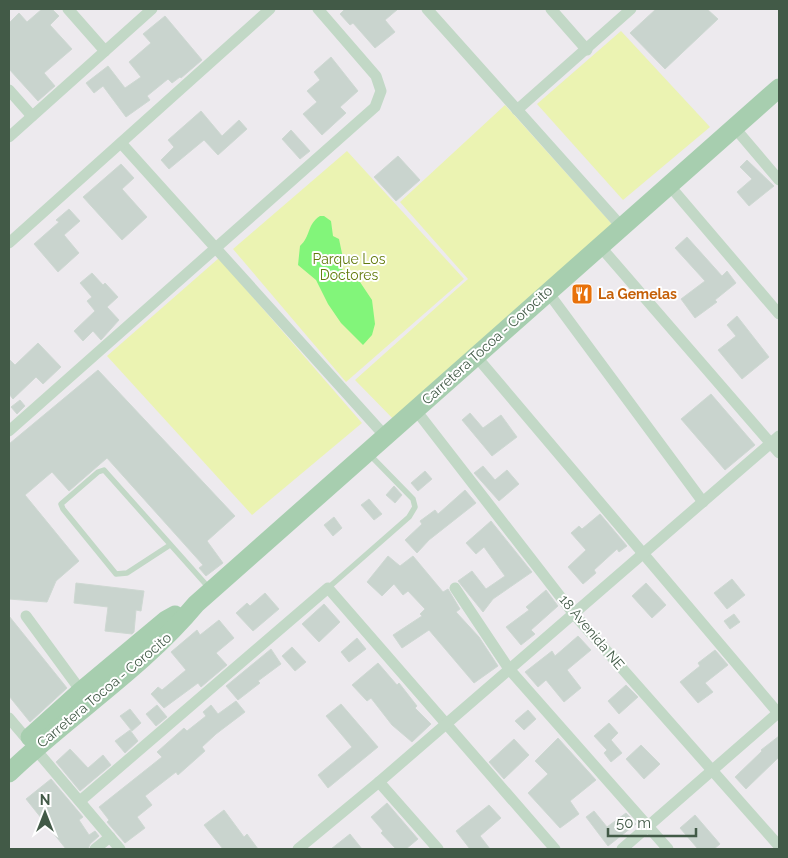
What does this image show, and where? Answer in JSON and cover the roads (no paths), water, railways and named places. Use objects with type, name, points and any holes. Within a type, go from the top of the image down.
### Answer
[{"type":"main road","name":"Carretera Tocoa - Corocito","points":[[9,756],[30,745],[94,701],[174,630],[196,604],[211,590],[547,291],[779,88]]},
{"type":"main road","name":"Carretera Tocoa - Corocito","points":[[9,773],[30,745],[81,690],[166,620],[196,604]]},
{"type":"street","points":[[68,9],[105,51]]},
{"type":"street","points":[[9,137],[152,9]]},
{"type":"street","points":[[9,243],[270,9]]},
{"type":"street","points":[[9,431],[375,106],[381,91],[376,76],[318,9]]},
{"type":"street","points":[[427,9],[621,226]]},
{"type":"street","points":[[551,9],[587,50]]},
{"type":"street","points":[[517,110],[587,50],[631,9]]},
{"type":"street","points":[[9,90],[32,116]]},
{"type":"street","points":[[734,127],[779,180]]},
{"type":"street","points":[[121,143],[385,436]]},
{"type":"street","points":[[669,184],[779,314]]},
{"type":"street","points":[[600,245],[775,439],[779,453]]},
{"type":"street","points":[[547,291],[703,502]]},
{"type":"street","points":[[475,356],[779,713],[622,849]]},
{"type":"street","name":"18 Avenida NE","points":[[415,409],[573,613],[779,846]]},
{"type":"street","points":[[298,849],[379,782],[775,439]]},
{"type":"street","points":[[80,802],[328,588],[555,849]]},
{"type":"street","points":[[455,588],[509,670],[668,849]]},
{"type":"street","points":[[26,616],[81,690]]},
{"type":"street","points":[[9,718],[120,849]]},
{"type":"street","points":[[379,782],[438,849]]},
{"type":"street","points":[[95,849],[110,837]]},
{"type":"lane","points":[[328,588],[408,517],[415,507],[413,498],[367,451]]},
{"type":"lane","points":[[170,544],[127,573],[116,574],[63,509],[61,504],[98,472],[104,470],[170,544],[211,590]]},
{"type":"place","name":"La Gemelas","points":[[582,294]]},
{"type":"park label","name":"Parque Los Doctores","points":[[349,268]]}]
